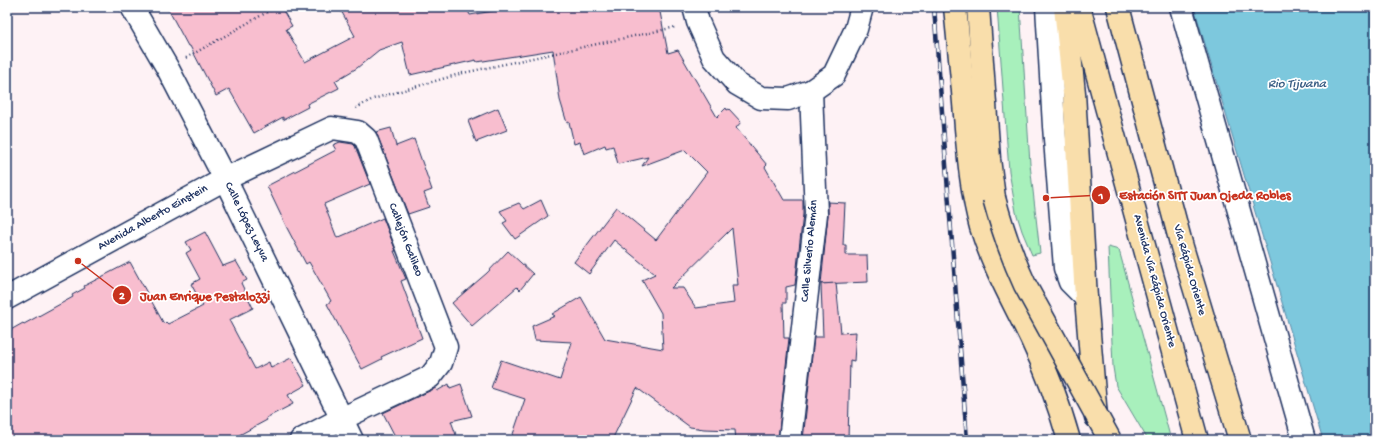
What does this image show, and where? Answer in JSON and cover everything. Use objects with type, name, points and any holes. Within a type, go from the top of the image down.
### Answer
[{"type":"main road","points":[[955,7],[970,163],[974,195],[981,226],[992,258],[1048,375],[1070,440]]},
{"type":"main road","points":[[978,7],[989,159],[994,198],[1001,224],[1015,264],[1025,285],[1110,440]]},
{"type":"main road","points":[[1065,7],[1074,93],[1086,298],[1098,440]]},
{"type":"main road","name":"Avenida Vía Rápida Oriente","points":[[1079,7],[1197,440]]},
{"type":"main road","name":"Vía Rápida Oriente","points":[[1118,7],[1182,247],[1240,440]]},
{"type":"street","name":"Calle López Leyva","points":[[132,7],[168,69],[225,179],[352,440]]},
{"type":"street","points":[[696,14],[714,58],[737,84],[761,98],[788,99],[811,90],[834,75],[856,29],[862,7]]},
{"type":"street","points":[[1047,7],[1054,126],[1065,268],[1070,282],[1086,298]]},
{"type":"street","points":[[1181,7],[1304,440]]},
{"type":"street","name":"Calle Silverio Alemán","points":[[790,440],[816,214],[811,90]]},
{"type":"street","name":"Avenida Alberto Einstein","points":[[7,298],[225,179],[332,128],[345,130]]},
{"type":"street","name":"Callejón Galileo","points":[[341,419],[430,377],[441,364],[446,347],[366,139],[358,132],[345,130]]},
{"type":"street","points":[[301,440],[341,419]]},
{"type":"path","points":[[168,69],[276,7]]},
{"type":"path","points":[[345,130],[350,116],[358,106],[373,99],[463,73],[696,14]]},
{"type":"green space","points":[[997,7],[1020,7],[1030,164],[1040,253],[1032,255],[1016,212],[1009,171]]},
{"type":"green space","points":[[1108,247],[1119,250],[1171,440],[1148,440],[1116,386],[1113,367]]},
{"type":"water","name":"Rio Tijuana","points":[[1194,7],[1375,7],[1375,440],[1323,440]]},
{"type":"building","points":[[167,7],[281,7],[292,26],[286,29],[305,62],[355,36],[339,7],[466,7],[470,15],[516,7],[659,7],[668,53],[678,50],[717,117],[726,108],[727,110],[729,109],[741,122],[736,128],[767,165],[765,167],[784,200],[803,200],[803,214],[795,285],[786,287],[786,303],[783,303],[784,338],[789,338],[778,440],[736,440],[735,430],[690,427],[637,388],[612,440],[511,440],[525,399],[491,388],[501,360],[560,380],[572,342],[535,340],[532,326],[555,316],[552,314],[581,297],[605,339],[663,349],[661,313],[642,280],[655,274],[614,240],[589,274],[574,262],[616,207],[656,240],[707,172],[685,150],[642,166],[648,157],[618,164],[613,146],[606,148],[605,145],[584,154],[580,142],[574,144],[569,122],[567,123],[560,100],[553,50],[477,62],[476,60],[410,75],[402,42],[379,50],[357,68],[335,81],[339,88],[307,104],[308,107],[283,120],[283,117],[254,133],[229,89],[216,96],[190,46],[188,46]],"holes":[[[732,228],[738,285],[732,285],[734,303],[696,308],[683,288],[671,288]]]},
{"type":"building","points":[[498,108],[507,130],[476,142],[468,121]]},
{"type":"building","points":[[391,128],[396,146],[414,139],[432,190],[424,193],[429,207],[408,214],[376,132]]},
{"type":"building","points":[[340,142],[353,144],[355,146],[370,184],[324,204],[337,238],[383,218],[396,251],[394,251],[406,279],[401,281],[422,338],[381,357],[382,359],[362,369],[327,304],[331,301],[309,262],[306,264],[267,186],[336,150],[333,145]]},
{"type":"building","points":[[541,200],[548,216],[515,239],[503,223],[507,221],[500,211],[519,203],[524,209]]},
{"type":"building","points":[[828,202],[845,203],[843,245],[846,245],[846,255],[867,255],[868,282],[821,284]]},
{"type":"building","points":[[205,232],[223,266],[236,261],[247,280],[241,283],[253,308],[229,320],[255,369],[269,362],[271,368],[291,358],[306,385],[288,395],[293,404],[266,418],[267,420],[230,440],[7,440],[7,332],[73,297],[72,295],[85,288],[84,286],[130,262],[164,324],[166,322],[168,324],[203,306],[191,284],[200,279],[186,253],[191,250],[186,242]]},
{"type":"building","points":[[508,251],[533,274],[520,290],[517,287],[472,326],[452,303],[487,273]]},
{"type":"building","points":[[836,283],[841,333],[856,332],[854,361],[850,360],[848,440],[803,440],[814,337],[823,337],[821,284]]},
{"type":"building","points":[[449,384],[450,388],[461,384],[472,416],[451,421],[458,440],[397,440],[383,413],[436,388],[437,391]]},
{"type":"railway","points":[[934,7],[967,440]]},
{"type":"place","name":"Estación SITT Juan Ojeda Robles","points":[[1046,198]]},
{"type":"place","name":"Juan Enrique Pestalozzi","points":[[78,261]]}]
